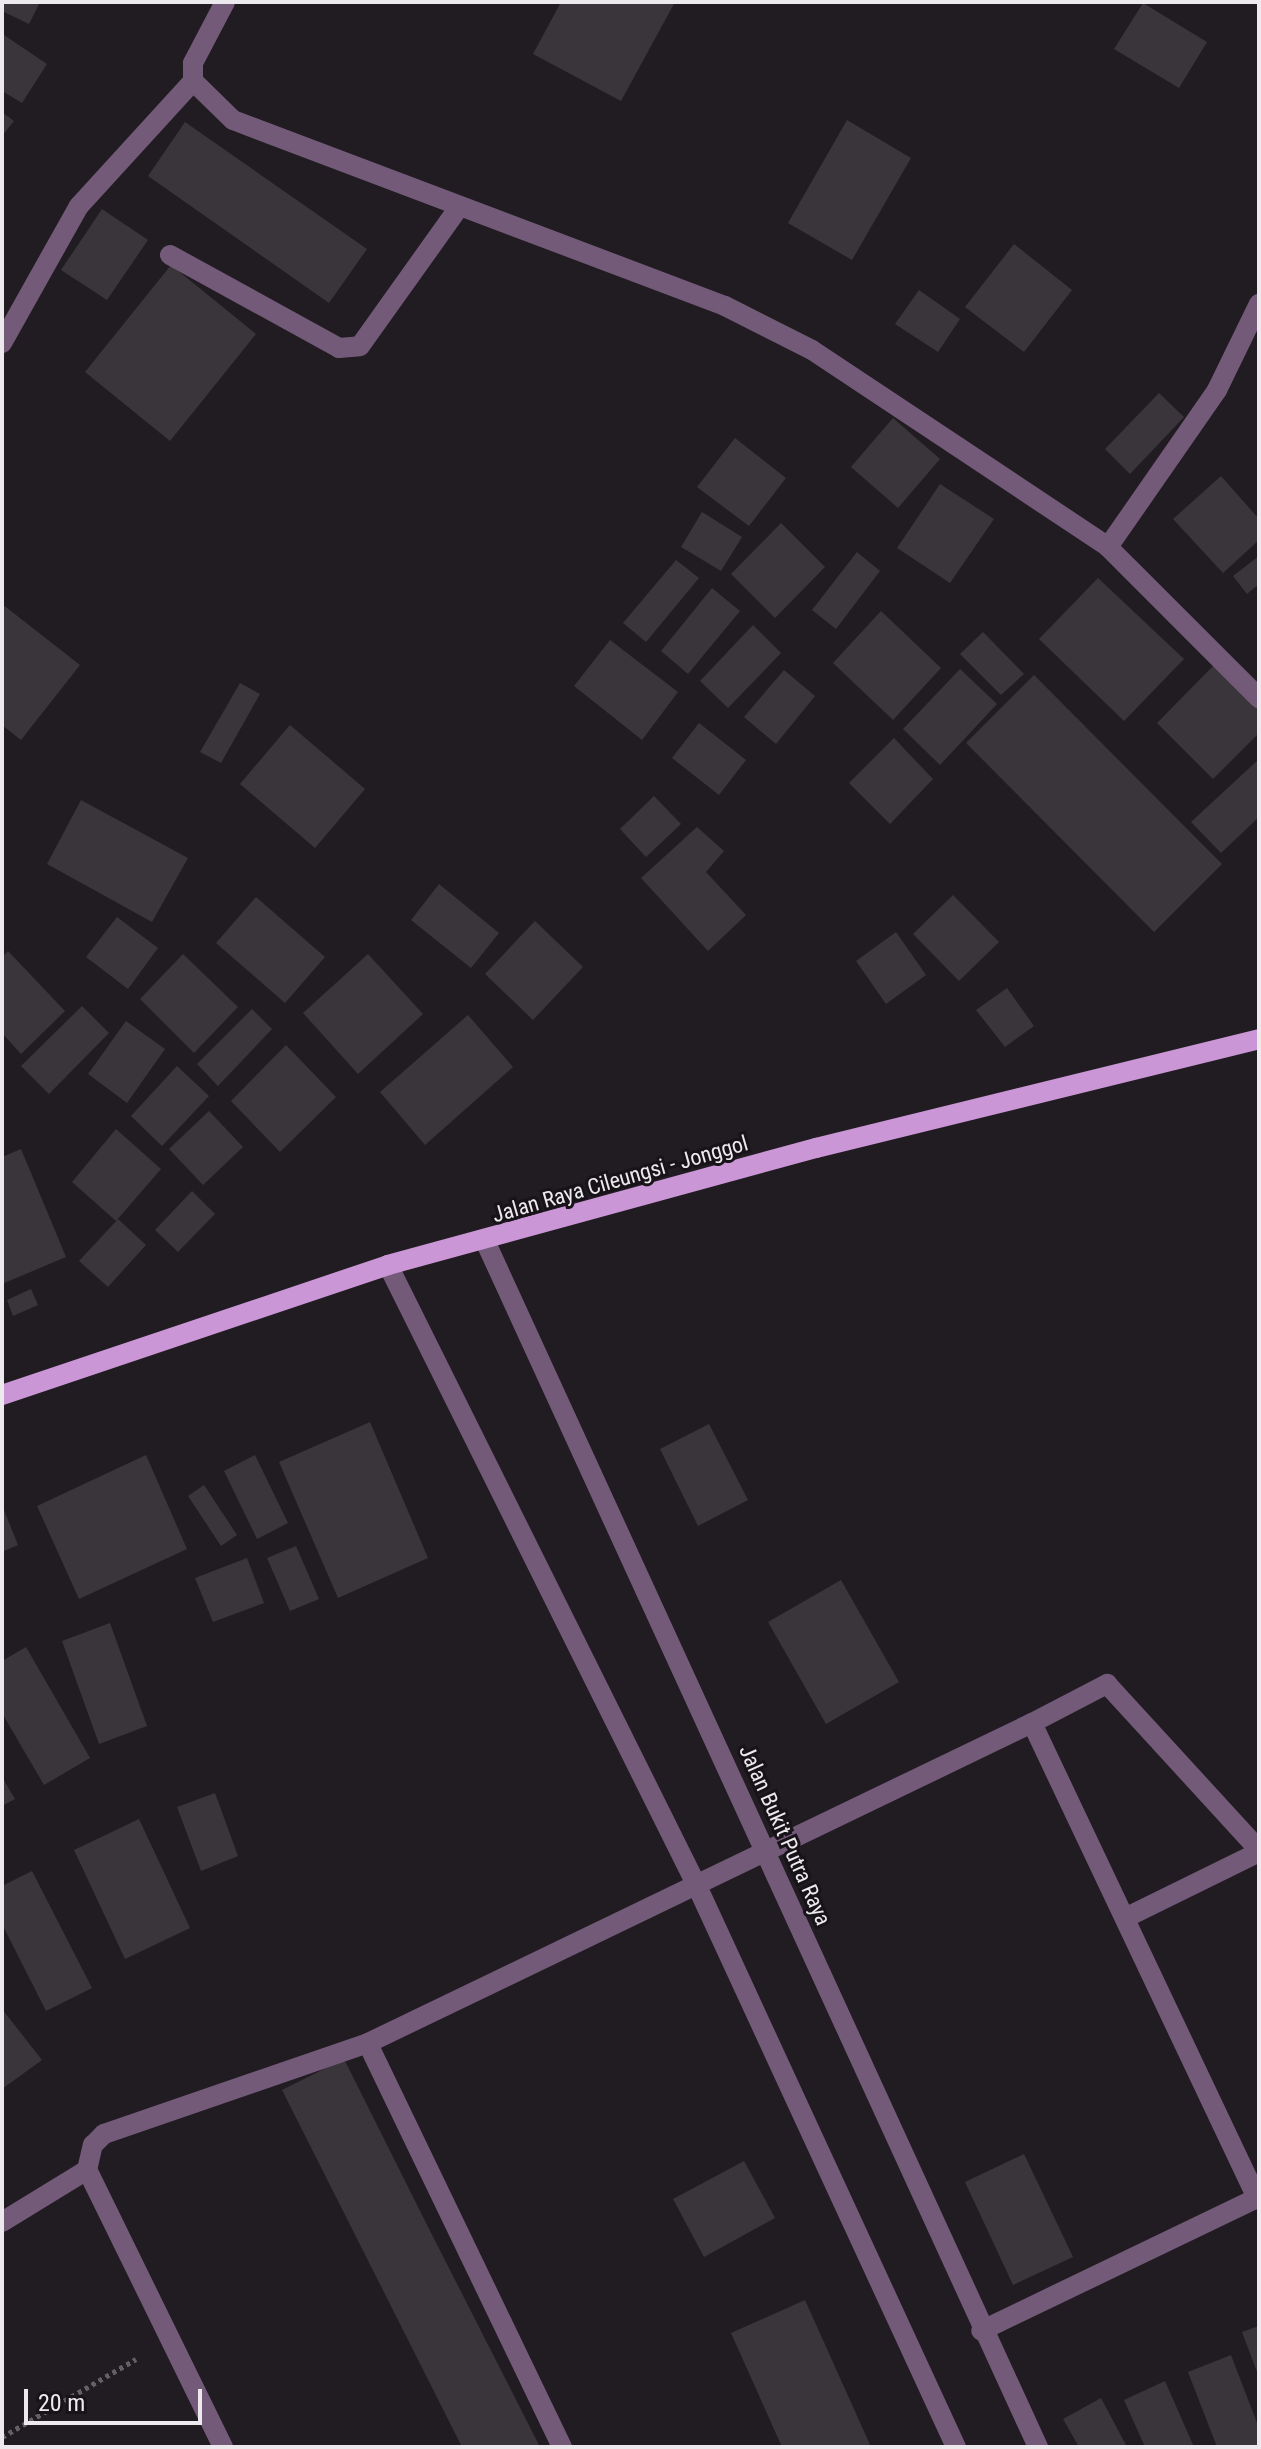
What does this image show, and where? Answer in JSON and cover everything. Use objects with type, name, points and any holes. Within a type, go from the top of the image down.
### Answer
[{"type":"main road","name":"Jalan Raya Cileungsi - Jonggol","points":[[2,1395],[388,1265],[486,1243],[816,1148],[1259,1039]]},
{"type":"street","points":[[5,328],[79,206],[193,81],[193,63],[225,2]]},
{"type":"street","points":[[193,81],[233,120],[457,210],[725,306],[812,350],[1108,547],[1259,698]]},
{"type":"street","points":[[170,255],[339,348],[360,346],[457,210]]},
{"type":"street","points":[[1108,547],[1217,390],[1259,304]]},
{"type":"street","name":"Jalan Bukit Putra Raya","points":[[486,1243],[767,1850],[981,2331],[1038,2447]]},
{"type":"street","points":[[388,1265],[697,1886],[956,2447]]},
{"type":"street","points":[[2,2222],[87,2170],[104,2134],[368,2043],[697,1886],[1107,1684],[1259,1851],[1125,1918]]},
{"type":"street","points":[[981,2331],[1258,2198],[1032,1723]]},
{"type":"street","points":[[368,2043],[562,2447]]},
{"type":"street","points":[[87,2170],[223,2447]]},
{"type":"path","points":[[2,2437],[168,2340]]},
{"type":"building","points":[[2,2],[40,2],[29,24],[2,11]]},
{"type":"building","points":[[561,2],[675,2],[621,101],[533,54]]},
{"type":"building","points":[[1143,3],[1207,42],[1179,88],[1114,49]]},
{"type":"building","points":[[4,35],[47,64],[22,103],[2,91]]},
{"type":"building","points":[[2,112],[14,121],[2,136]]},
{"type":"building","points":[[847,120],[911,158],[852,260],[788,223]]},
{"type":"building","points":[[185,122],[367,249],[329,303],[148,176]]},
{"type":"building","points":[[102,209],[148,240],[107,300],[61,270]]},
{"type":"building","points":[[1014,244],[1072,290],[1024,352],[965,307]]},
{"type":"building","points":[[171,265],[256,334],[170,441],[85,372]]},
{"type":"building","points":[[919,290],[960,319],[938,352],[895,324]]},
{"type":"building","points":[[1159,393],[1184,417],[1130,474],[1105,449]]},
{"type":"building","points":[[893,418],[940,459],[898,508],[851,467]]},
{"type":"building","points":[[735,438],[786,478],[749,526],[697,487]]},
{"type":"building","points":[[1221,476],[1259,519],[1259,540],[1223,573],[1173,519]]},
{"type":"building","points":[[940,484],[994,519],[950,583],[897,548]]},
{"type":"building","points":[[702,512],[742,537],[721,571],[681,547]]},
{"type":"building","points":[[781,523],[825,567],[775,618],[731,574]]},
{"type":"building","points":[[857,552],[880,571],[836,629],[812,610]]},
{"type":"building","points":[[1259,556],[1259,584],[1247,594],[1233,576]]},
{"type":"building","points":[[676,560],[699,578],[646,642],[623,623]]},
{"type":"building","points":[[1098,578],[1184,659],[1124,721],[1039,639]]},
{"type":"building","points":[[712,588],[740,611],[688,674],[661,651]]},
{"type":"building","points":[[2,604],[80,665],[21,740],[2,725]]},
{"type":"building","points":[[881,611],[941,668],[893,720],[833,663]]},
{"type":"building","points":[[753,625],[781,653],[728,708],[700,681]]},
{"type":"building","points":[[983,632],[1024,674],[1001,695],[960,654]]},
{"type":"building","points":[[610,640],[678,692],[642,740],[574,686]]},
{"type":"building","points":[[1214,665],[1259,709],[1259,733],[1213,779],[1157,723]]},
{"type":"building","points":[[960,669],[997,704],[940,765],[903,729]]},
{"type":"building","points":[[784,670],[815,696],[776,744],[744,717]]},
{"type":"building","points":[[1034,675],[1222,864],[1154,932],[966,743]]},
{"type":"building","points":[[240,683],[260,694],[221,763],[200,752]]},
{"type":"building","points":[[699,723],[746,760],[719,795],[672,758]]},
{"type":"building","points":[[290,725],[365,789],[315,848],[240,784]]},
{"type":"building","points":[[894,738],[933,779],[890,824],[849,783]]},
{"type":"building","points":[[1259,759],[1259,817],[1221,853],[1191,822]]},
{"type":"building","points":[[654,796],[681,824],[646,857],[620,829]]},
{"type":"building","points":[[81,800],[188,858],[152,922],[47,864]]},
{"type":"building","points":[[697,827],[724,851],[706,872],[746,915],[708,951],[641,878]]},
{"type":"building","points":[[439,884],[499,933],[471,968],[411,920]]},
{"type":"building","points":[[953,895],[999,942],[959,981],[913,934]]},
{"type":"building","points":[[256,897],[325,957],[285,1003],[216,943]]},
{"type":"building","points":[[117,917],[158,948],[128,989],[86,957]]},
{"type":"building","points":[[535,921],[583,967],[533,1020],[485,974]]},
{"type":"building","points":[[896,932],[926,975],[886,1004],[856,961]]},
{"type":"building","points":[[8,951],[65,1011],[21,1054],[2,1033],[2,957]]},
{"type":"building","points":[[183,954],[238,1007],[194,1053],[140,999]]},
{"type":"building","points":[[368,954],[423,1014],[358,1074],[303,1013]]},
{"type":"building","points":[[1007,988],[1034,1026],[1005,1047],[976,1010]]},
{"type":"building","points":[[82,1006],[109,1033],[49,1094],[21,1066]]},
{"type":"building","points":[[252,1009],[272,1029],[218,1086],[197,1064]]},
{"type":"building","points":[[468,1015],[513,1067],[425,1145],[380,1092]]},
{"type":"building","points":[[126,1021],[165,1049],[127,1103],[88,1074]]},
{"type":"building","points":[[286,1045],[336,1097],[280,1152],[231,1101]]},
{"type":"building","points":[[177,1066],[209,1096],[162,1146],[131,1116]]},
{"type":"building","points":[[209,1111],[243,1147],[203,1185],[169,1149]]},
{"type":"building","points":[[116,1129],[161,1169],[116,1221],[72,1182]]},
{"type":"building","points":[[21,1149],[66,1257],[2,1284],[2,1157]]},
{"type":"building","points":[[192,1191],[215,1214],[178,1252],[155,1230]]},
{"type":"building","points":[[118,1219],[146,1245],[108,1287],[79,1261]]},
{"type":"building","points":[[31,1289],[38,1305],[13,1316],[7,1300]]},
{"type":"building","points":[[370,1422],[428,1558],[338,1598],[279,1462]]},
{"type":"building","points":[[709,1424],[748,1500],[698,1526],[660,1449]]},
{"type":"building","points":[[146,1455],[187,1549],[79,1599],[37,1506]]},
{"type":"building","points":[[255,1455],[288,1523],[257,1539],[224,1471]]},
{"type":"building","points":[[204,1485],[237,1535],[221,1546],[188,1496]]},
{"type":"building","points":[[2,1505],[18,1545],[2,1552]]},
{"type":"building","points":[[296,1546],[319,1599],[290,1611],[267,1558]]},
{"type":"building","points":[[247,1558],[264,1603],[213,1622],[195,1578]]},
{"type":"building","points":[[841,1580],[899,1682],[826,1724],[768,1622]]},
{"type":"building","points":[[110,1623],[147,1726],[99,1744],[62,1641]]},
{"type":"building","points":[[26,1647],[90,1758],[44,1785],[2,1713],[2,1661]]},
{"type":"building","points":[[2,1777],[15,1799],[2,1806]]},
{"type":"building","points":[[215,1793],[238,1856],[201,1871],[177,1807]]},
{"type":"building","points":[[139,1819],[190,1928],[125,1959],[74,1850]]},
{"type":"building","points":[[32,1871],[92,1988],[46,2011],[2,1924],[2,1886]]},
{"type":"building","points":[[2,2009],[42,2060],[2,2089]]},
{"type":"building","points":[[344,2059],[540,2447],[462,2447],[282,2090]]},
{"type":"building","points":[[1024,2154],[1073,2257],[1013,2285],[965,2182]]},
{"type":"building","points":[[744,2161],[775,2218],[704,2257],[673,2199]]},
{"type":"building","points":[[805,2300],[871,2447],[782,2447],[731,2333]]},
{"type":"building","points":[[1259,2326],[1259,2377],[1242,2332]]},
{"type":"building","points":[[1231,2355],[1259,2428],[1259,2447],[1217,2447],[1188,2372]]},
{"type":"building","points":[[1165,2381],[1194,2447],[1145,2447],[1124,2400]]},
{"type":"building","points":[[1101,2398],[1127,2447],[1079,2447],[1063,2419]]}]
